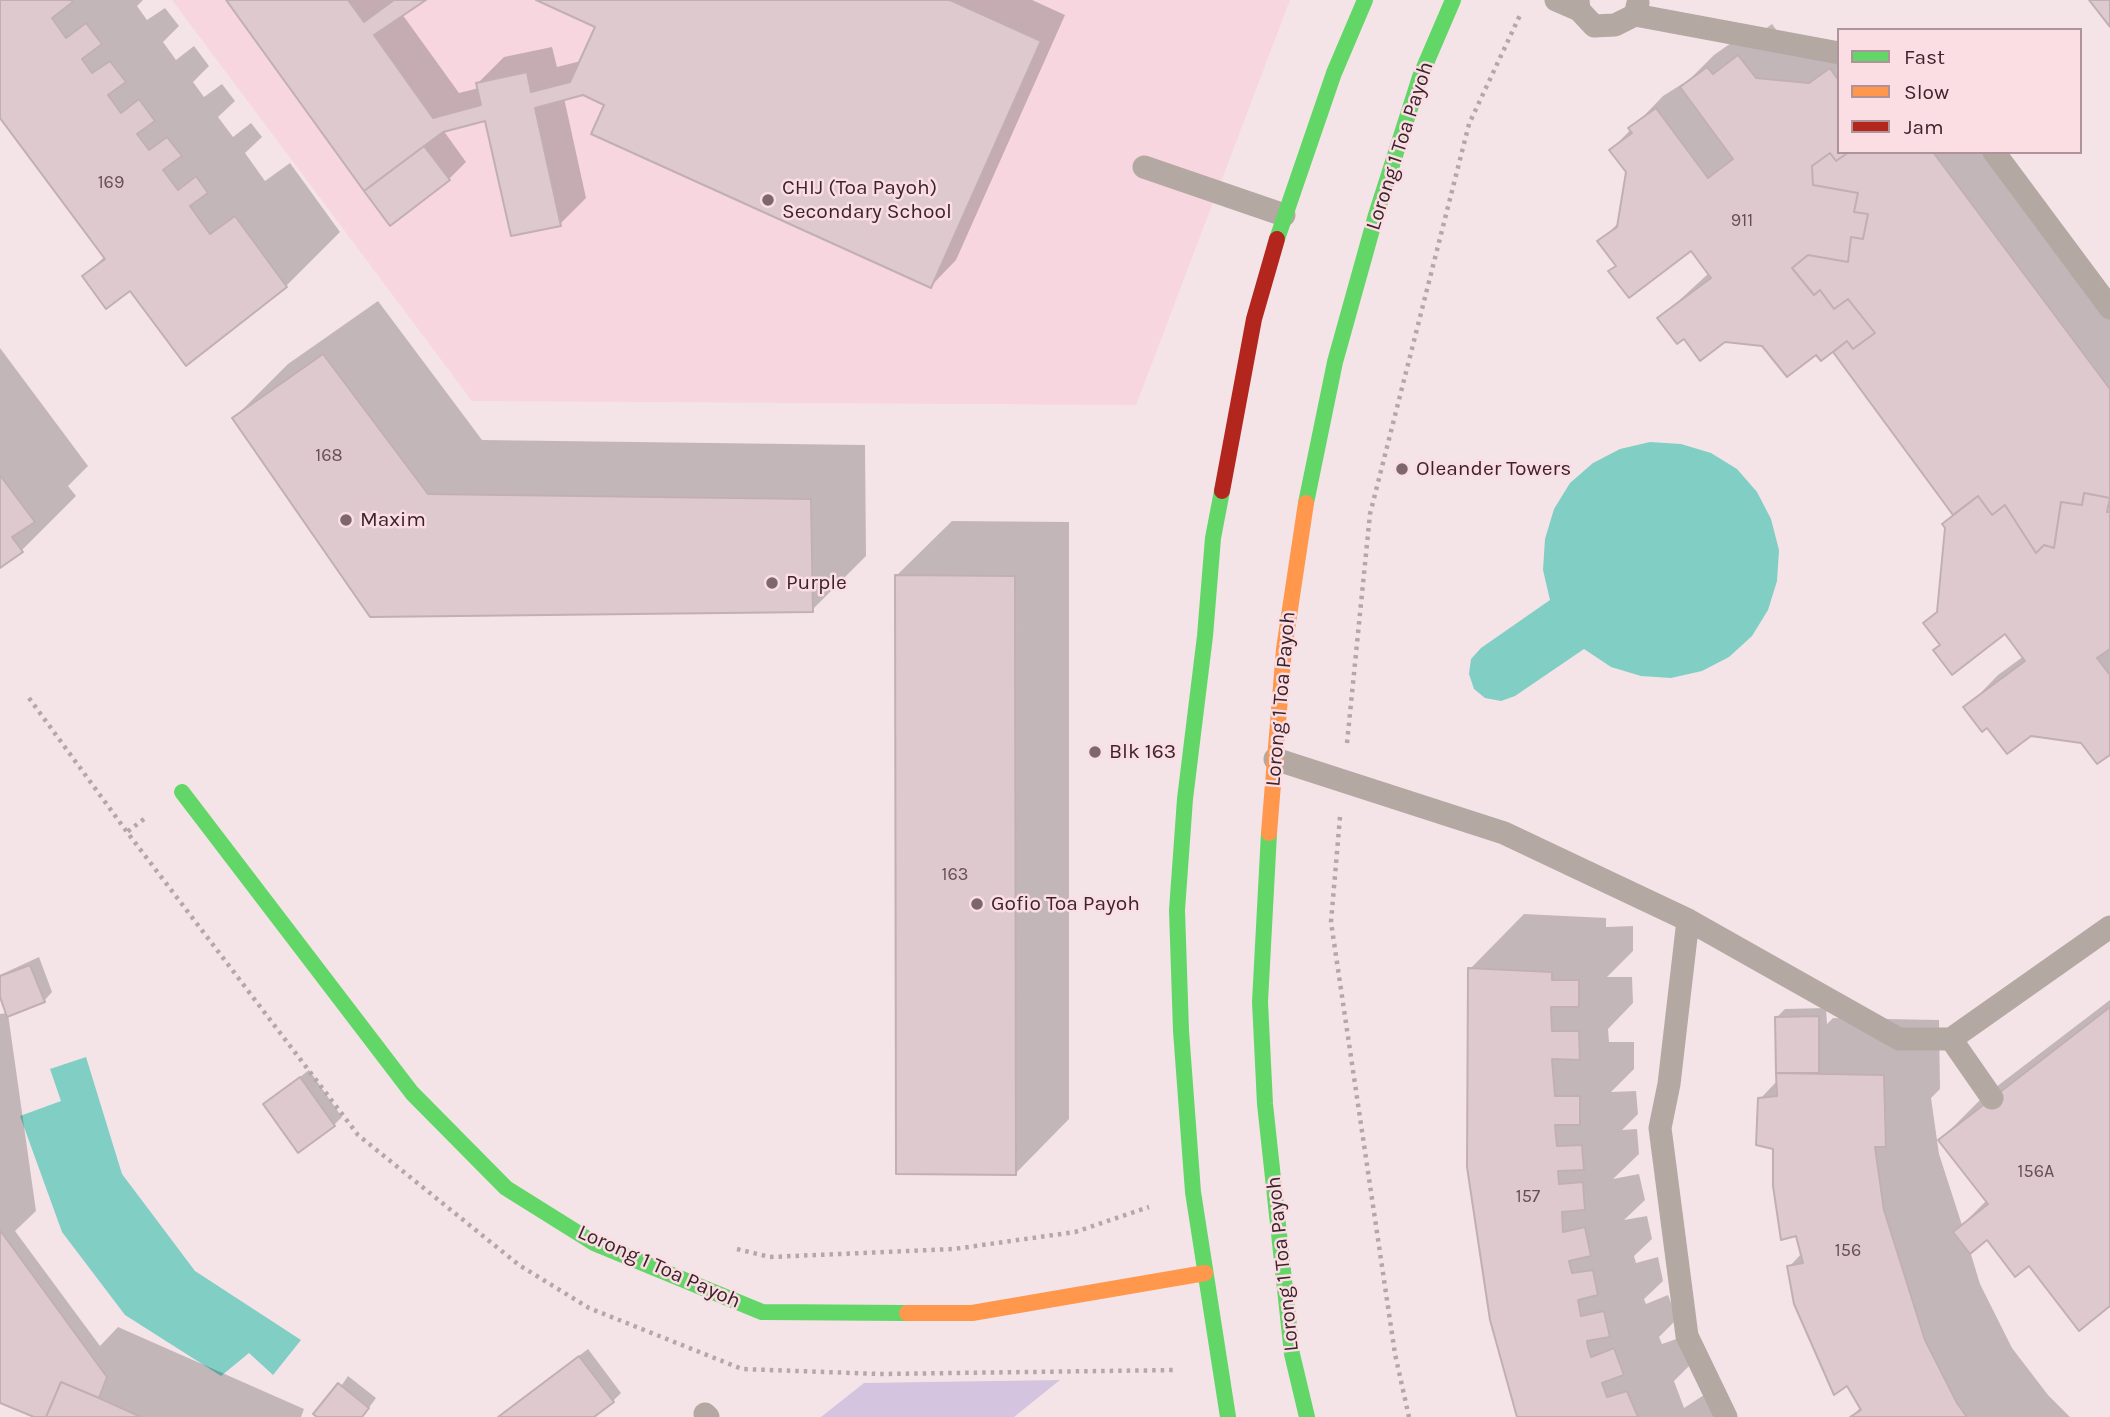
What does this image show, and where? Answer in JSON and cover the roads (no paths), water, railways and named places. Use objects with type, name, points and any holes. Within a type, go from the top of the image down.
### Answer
[{"type":"main road","points":[[1228,1417],[1193,1192],[1181,1031],[1177,910],[1185,799],[1213,538],[1254,319],[1284,215],[1334,73],[1365,0]]},
{"type":"main road","name":"Lorong 1 Toa Payoh","points":[[1307,1417],[1292,1354],[1265,1104],[1261,1014],[1266,866],[1284,649],[1303,516],[1335,362],[1376,215],[1420,77],[1453,0]]},
{"type":"main road","name":"Lorong 1 Toa Payoh","points":[[182,792],[412,1093],[506,1188],[594,1243],[762,1312],[972,1312],[1205,1273]]},
{"type":"lane","points":[[1556,0],[1578,5],[1594,26],[1615,25],[1637,8],[1837,53]]},
{"type":"lane","points":[[1995,154],[2110,308]]},
{"type":"lane","points":[[1144,167],[1284,215]]},
{"type":"lane","points":[[1275,759],[1344,779],[1504,833],[1688,920],[1899,1039],[1951,1040],[2110,927]]},
{"type":"lane","points":[[1688,920],[1660,1128],[1688,1336],[1726,1417]]},
{"type":"lane","points":[[1951,1040],[1992,1098]]},
{"type":"place","name":"CHIJ (Toa Payoh) Secondary School","points":[[768,200]]},
{"type":"place","name":"Oleander Towers","points":[[1402,469]]},
{"type":"place","name":"Maxim","points":[[346,520]]},
{"type":"place","name":"Purple","points":[[772,583]]},
{"type":"place","name":"Blk 163","points":[[1095,752]]},
{"type":"place","name":"Gofio Toa Payoh","points":[[977,904]]}]
